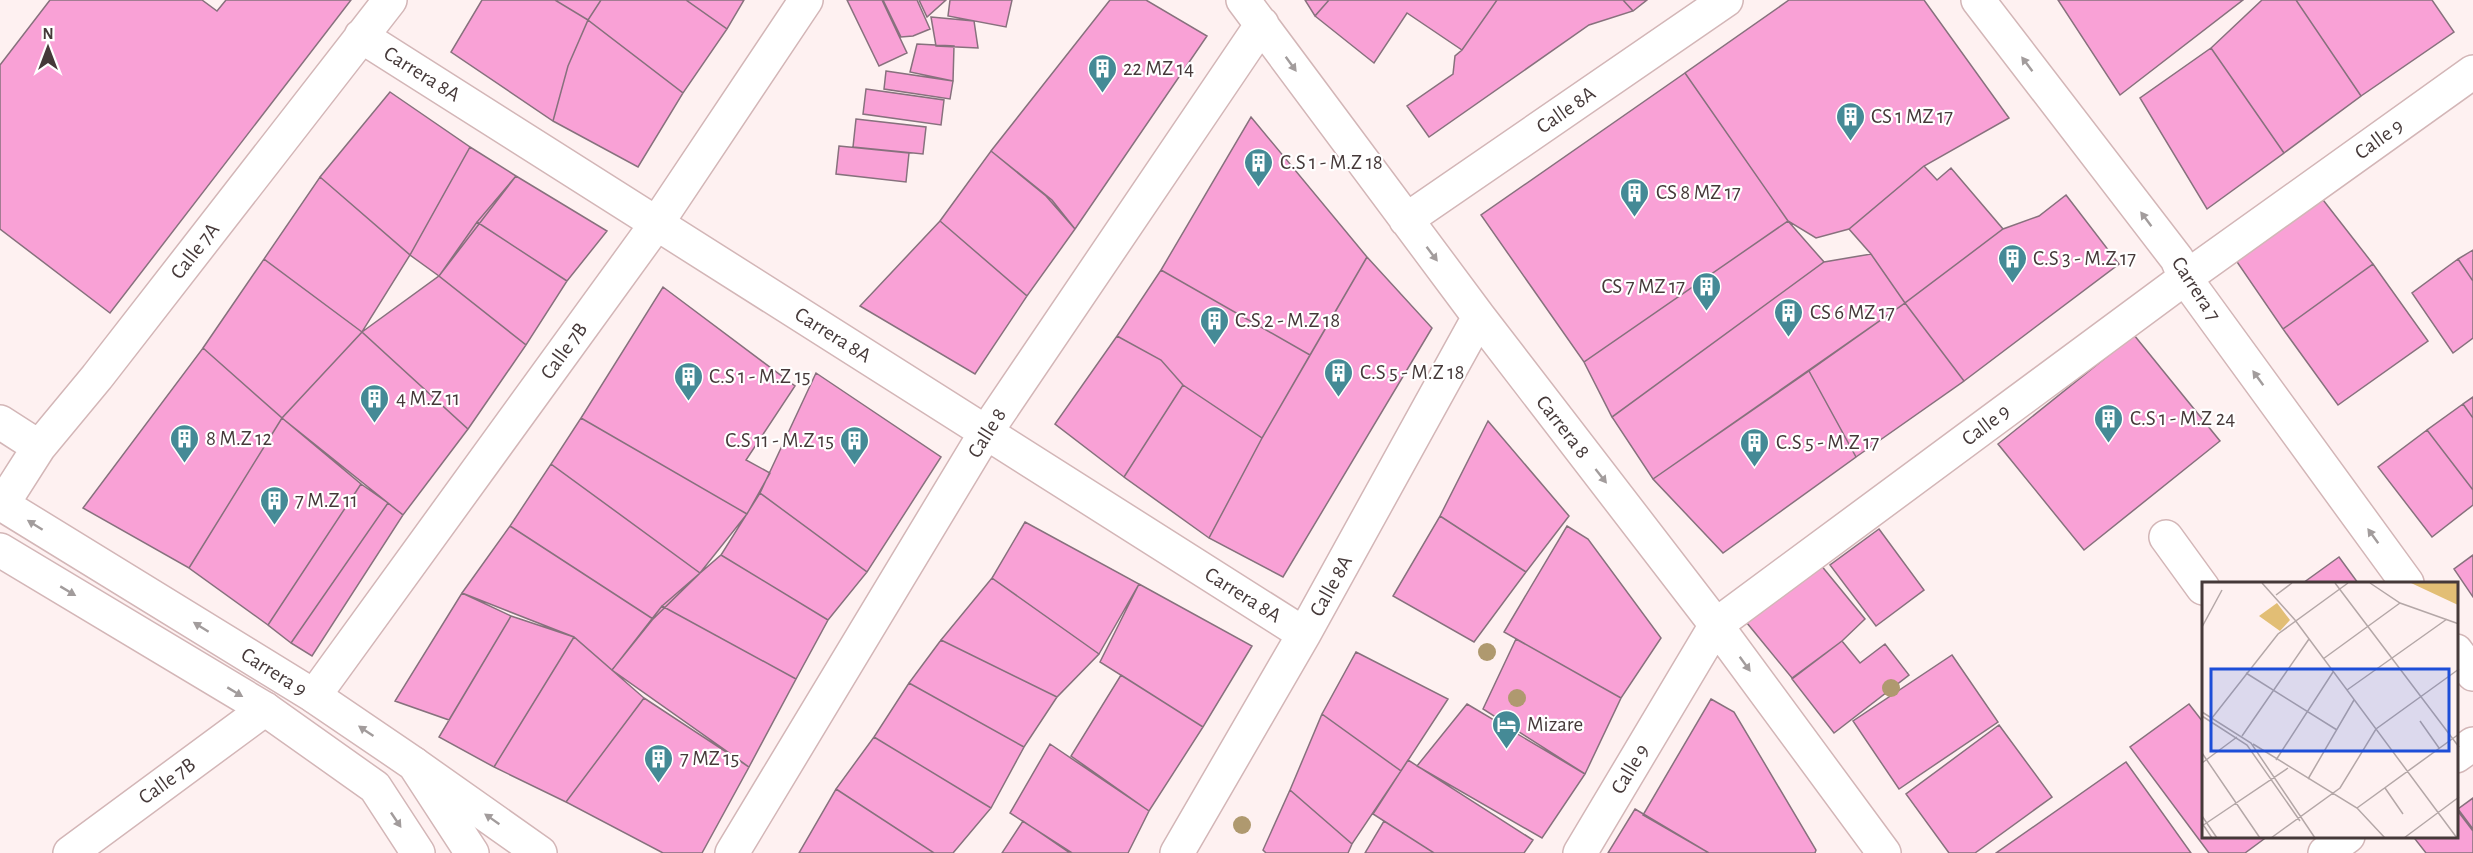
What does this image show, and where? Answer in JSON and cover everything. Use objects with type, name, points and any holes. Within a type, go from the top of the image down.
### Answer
[{"type":"street","name":"Calle 7A","points":[[1,504],[39,447],[98,377],[390,0]]},
{"type":"street","name":"Calle 7B","points":[[314,696],[657,223],[806,0]]},
{"type":"street","name":"Calle 8A","points":[[1406,220],[1726,0]]},
{"type":"street","name":"Carrera 7","points":[[1978,0],[2177,259],[2185,278],[2406,582]]},
{"type":"street","name":"Carrera 8","points":[[1252,12],[1479,317],[1716,625],[1884,853]]},
{"type":"street","name":"Calle 8","points":[[732,853],[986,432],[1252,12]]},
{"type":"street","name":"Carrera 8A","points":[[361,36],[1304,634]]},
{"type":"street","name":"Calle 9","points":[[1580,853],[1716,625],[2185,278],[2473,72]]},
{"type":"street","name":"Calle 8A","points":[[1177,853],[1304,634],[1479,317]]},
{"type":"street","points":[[0,422],[39,447]]},
{"type":"street","name":"Carrera 9","points":[[1,504],[314,696],[540,853]]},
{"type":"street","points":[[2166,537],[2202,587]]},
{"type":"street","name":"Carrera 9","points":[[0,550],[265,710],[375,787],[418,853]]},
{"type":"street","points":[[2458,652],[2473,674]]},
{"type":"street","name":"Calle 7B","points":[[70,853],[265,710]]},
{"type":"street","points":[[2458,755],[2473,744]]},
{"type":"street","points":[[414,764],[472,853]]},
{"type":"street","points":[[2325,853],[2347,838]]},
{"type":"building","points":[[50,0],[202,0],[217,11],[226,0],[351,0],[110,313],[0,229],[0,65]]},
{"type":"building","points":[[482,0],[555,0],[588,20],[568,66],[553,121],[451,52]]},
{"type":"building","points":[[555,0],[601,0],[588,20]]},
{"type":"building","points":[[601,0],[686,0],[727,29],[683,93],[588,20]]},
{"type":"building","points":[[686,0],[744,0],[727,29]]},
{"type":"building","points":[[847,0],[882,0],[907,53],[879,66]]},
{"type":"building","points":[[883,0],[917,0],[930,29],[913,36],[901,37]]},
{"type":"building","points":[[919,0],[946,0],[927,17]]},
{"type":"building","points":[[950,0],[1012,0],[1006,27],[948,16]]},
{"type":"building","name":"22 MZ 14","points":[[1110,0],[1146,0],[1207,36],[1075,229],[1046,196],[991,151]]},
{"type":"building","points":[[1305,0],[1329,0],[1315,16]]},
{"type":"building","points":[[1329,0],[1497,0],[1462,50],[1407,13],[1374,63],[1315,16]]},
{"type":"building","points":[[1497,0],[1623,0],[1633,11],[1589,25],[1429,137],[1407,106],[1453,74],[1455,56],[1462,50]]},
{"type":"building","points":[[1623,0],[1647,0],[1633,11]]},
{"type":"building","name":"CS 1 MZ 17","points":[[1789,0],[1924,0],[2009,118],[1924,166],[1849,229],[1816,238],[1788,221],[1685,73]]},
{"type":"building","points":[[2058,0],[2243,0],[2120,95]]},
{"type":"building","points":[[2262,0],[2296,0],[2361,96],[2284,153],[2211,48]]},
{"type":"building","points":[[2296,0],[2432,0],[2454,32],[2361,96]]},
{"type":"building","points":[[931,17],[974,21],[978,48],[936,46]]},
{"type":"building","points":[[588,20],[683,93],[638,167],[553,121],[568,66]]},
{"type":"building","points":[[917,44],[954,46],[953,81],[910,72]]},
{"type":"building","points":[[2211,48],[2284,153],[2207,209],[2140,98]]},
{"type":"building","points":[[886,71],[953,81],[950,99],[884,89]]},
{"type":"building","name":"CS 8 MZ 17","points":[[1685,73],[1788,221],[1584,362],[1481,215]]},
{"type":"building","points":[[866,89],[944,100],[941,125],[863,114]]},
{"type":"building","points":[[390,92],[470,147],[410,255],[320,177]]},
{"type":"building","name":"C.S 1 - M.Z 18","points":[[1251,117],[1367,257],[1310,355],[1161,270]]},
{"type":"building","points":[[856,119],[926,127],[923,154],[853,147]]},
{"type":"building","points":[[839,146],[909,153],[906,182],[836,174]]},
{"type":"building","points":[[470,147],[516,176],[439,276],[410,255]]},
{"type":"building","points":[[991,151],[1052,200],[1075,229],[1027,296],[940,221]]},
{"type":"building","points":[[1924,166],[1937,180],[1951,168],[2003,229],[1905,303],[1871,254],[1849,229]]},
{"type":"building","points":[[516,176],[607,231],[567,281],[477,222]]},
{"type":"building","points":[[320,177],[410,255],[362,332],[264,259]]},
{"type":"building","name":"C.S 3 - M.Z 17","points":[[2066,195],[2119,264],[1964,381],[1905,303],[2003,229],[2039,216]]},
{"type":"building","points":[[2320,196],[2373,264],[2283,329],[2235,259]]},
{"type":"building","points":[[940,221],[1027,296],[975,374],[860,306]]},
{"type":"building","name":"CS 7 MZ 17","points":[[1788,221],[1824,262],[1612,417],[1584,362]]},
{"type":"building","points":[[477,222],[567,281],[526,345],[439,276]]},
{"type":"building","points":[[2473,250],[2473,281],[2458,259]]},
{"type":"building","name":"CS 6 MZ 17","points":[[1871,254],[1905,303],[1653,479],[1612,417],[1824,262]]},
{"type":"building","name":"C.S 5 - M.Z 18","points":[[1367,257],[1432,328],[1283,577],[1209,538],[1262,438]]},
{"type":"building","points":[[264,259],[362,332],[282,418],[203,348]]},
{"type":"building","points":[[2458,259],[2473,281],[2473,338],[2453,353],[2412,293]]},
{"type":"building","points":[[2373,264],[2428,341],[2338,405],[2283,329]]},
{"type":"building","name":"C.S 2 - M.Z 18","points":[[1161,270],[1310,355],[1262,438],[1183,385],[1161,360],[1117,336]]},
{"type":"building","points":[[439,276],[526,345],[468,429],[362,332]]},
{"type":"building","name":"C.S 1 - M.Z 15","points":[[663,287],[795,386],[746,460],[770,473],[747,514],[581,418]]},
{"type":"building","points":[[1905,303],[1964,381],[1856,457],[1809,371]]},
{"type":"building","name":"4 M.Z 11","points":[[362,332],[468,429],[403,515],[282,418]]},
{"type":"building","name":"C.S 1 - M.Z 24","points":[[2134,335],[2220,441],[2084,550],[1998,444]]},
{"type":"building","points":[[1117,336],[1161,360],[1183,385],[1124,477],[1055,424]]},
{"type":"building","name":"8 M.Z 12","points":[[203,348],[282,418],[189,568],[83,508]]},
{"type":"building","name":"C.S 5 - M.Z 17","points":[[1809,371],[1856,457],[1723,553],[1653,479]]},
{"type":"building","name":"C.S 11 - M.Z 15","points":[[816,373],[941,457],[867,572],[760,493]]},
{"type":"building","points":[[1183,385],[1262,438],[1209,538],[1124,477]]},
{"type":"building","points":[[2473,397],[2473,418],[2463,404]]},
{"type":"building","points":[[2463,404],[2473,418],[2473,490],[2427,430]]},
{"type":"building","name":"7 M.Z 11","points":[[282,418],[361,484],[268,625],[189,568]]},
{"type":"building","points":[[581,418],[747,514],[700,573],[551,464]]},
{"type":"building","points":[[1488,421],[1569,516],[1526,572],[1440,516]]},
{"type":"building","points":[[2427,430],[2473,490],[2473,505],[2432,537],[2378,467]]},
{"type":"building","points":[[551,464],[700,573],[653,619],[510,526]]},
{"type":"building","points":[[361,484],[388,503],[291,643],[268,625]]},
{"type":"building","points":[[760,493],[867,572],[828,620],[721,555]]},
{"type":"building","points":[[388,503],[403,515],[312,656],[291,643]]},
{"type":"building","points":[[1440,516],[1526,572],[1474,642],[1393,596]]},
{"type":"building","points":[[1025,522],[1139,584],[1099,654],[992,578]]},
{"type":"building","points":[[510,526],[653,619],[612,670],[574,637],[462,593]]},
{"type":"building","points":[[1567,526],[1588,539],[1661,638],[1621,698],[1504,632]]},
{"type":"building","points":[[1879,529],[1924,590],[1876,626],[1830,565]]},
{"type":"building","points":[[721,555],[828,620],[796,679],[662,606]]},
{"type":"building","points":[[2473,555],[2473,597],[2454,569]]},
{"type":"building","points":[[2339,557],[2357,582],[2304,582]]},
{"type":"building","points":[[1820,564],[1865,619],[1842,641],[1792,678],[1747,623]]},
{"type":"building","points":[[992,578],[1099,654],[1057,697],[941,640]]},
{"type":"building","points":[[1139,584],[1252,646],[1203,727],[1100,662]]},
{"type":"building","points":[[462,593],[511,616],[449,720],[395,701]]},
{"type":"building","points":[[662,606],[796,679],[749,767],[612,670]]},
{"type":"building","points":[[511,616],[574,637],[494,767],[439,737]]},
{"type":"building","points":[[574,637],[644,698],[566,802],[494,767]]},
{"type":"building","points":[[1516,639],[1621,698],[1585,774],[1483,709]]},
{"type":"building","points":[[941,640],[1057,697],[1024,747],[909,683]]},
{"type":"building","points":[[1842,641],[1860,663],[1885,644],[1909,675],[1834,733],[1792,679]]},
{"type":"building","points":[[1356,652],[1448,699],[1401,771],[1322,714]]},
{"type":"building","points":[[1952,655],[1998,722],[1899,789],[1853,721]]},
{"type":"building","points":[[1121,675],[1203,727],[1149,811],[1071,756]]},
{"type":"building","points":[[909,683],[1024,747],[991,808],[874,737]]},
{"type":"building","name":"7 MZ 15","points":[[644,698],[749,767],[702,853],[663,853],[566,802]]},
{"type":"building","points":[[1711,699],[1734,712],[1816,850],[1815,853],[1709,853],[1643,815]]},
{"type":"building","points":[[1467,704],[1585,774],[1542,838],[1417,766]]},
{"type":"building","points":[[2189,704],[2202,721],[2202,838],[2265,838],[2245,853],[2209,853],[2130,747]]},
{"type":"building","points":[[1322,714],[1401,771],[1352,844],[1290,790]]},
{"type":"building","points":[[1999,725],[2052,797],[1975,853],[1949,853],[1906,794]]},
{"type":"building","points":[[874,737],[991,808],[953,853],[934,853],[836,789]]},
{"type":"building","points":[[1050,744],[1149,811],[1128,853],[1072,853],[1010,813]]},
{"type":"building","points":[[1408,760],[1533,840],[1524,853],[1434,853],[1373,814]]},
{"type":"building","points":[[2126,762],[2191,853],[1996,853]]},
{"type":"building","points":[[836,789],[934,853],[799,853]]},
{"type":"building","points":[[1290,790],[1352,844],[1348,853],[1266,853],[1263,850]]},
{"type":"building","points":[[2473,798],[2473,829],[2458,809]]},
{"type":"building","points":[[1635,809],[1709,853],[1608,853]]},
{"type":"building","points":[[2458,811],[2473,831],[2473,853],[2426,853],[2415,839],[2458,838]]},
{"type":"building","points":[[1023,821],[1070,853],[1002,853]]},
{"type":"building","points":[[1384,821],[1434,853],[1365,853]]},
{"type":"place","name":"22 MZ 14","points":[[1102,94]]},
{"type":"place","name":"CS 1 MZ 17","points":[[1850,142]]},
{"type":"place","name":"C.S 1 - M.Z 18","points":[[1259,188]]},
{"type":"place","name":"CS 8 MZ 17","points":[[1635,218]]},
{"type":"place","name":"C.S 3 - M.Z 17","points":[[2012,284]]},
{"type":"place","name":"CS 7 MZ 17","points":[[1706,312]]},
{"type":"place","name":"CS 6 MZ 17","points":[[1789,338]]},
{"type":"place","name":"C.S 2 - M.Z 18","points":[[1214,346]]},
{"type":"place","name":"C.S 5 - M.Z 18","points":[[1339,398]]},
{"type":"place","name":"C.S 1 - M.Z 15","points":[[688,402]]},
{"type":"place","name":"4 M.Z 11","points":[[375,424]]},
{"type":"place","name":"C.S 1 - M.Z 24","points":[[2109,444]]},
{"type":"place","name":"8 M.Z 12","points":[[185,464]]},
{"type":"place","name":"C.S 11 - M.Z 15","points":[[855,466]]},
{"type":"place","name":"C.S 5 - M.Z 17","points":[[1755,468]]},
{"type":"place","name":"7 M.Z 11","points":[[274,526]]},
{"type":"place","name":"Mizare","points":[[1506,750]]},
{"type":"place","name":"7 MZ 15","points":[[659,784]]}]
